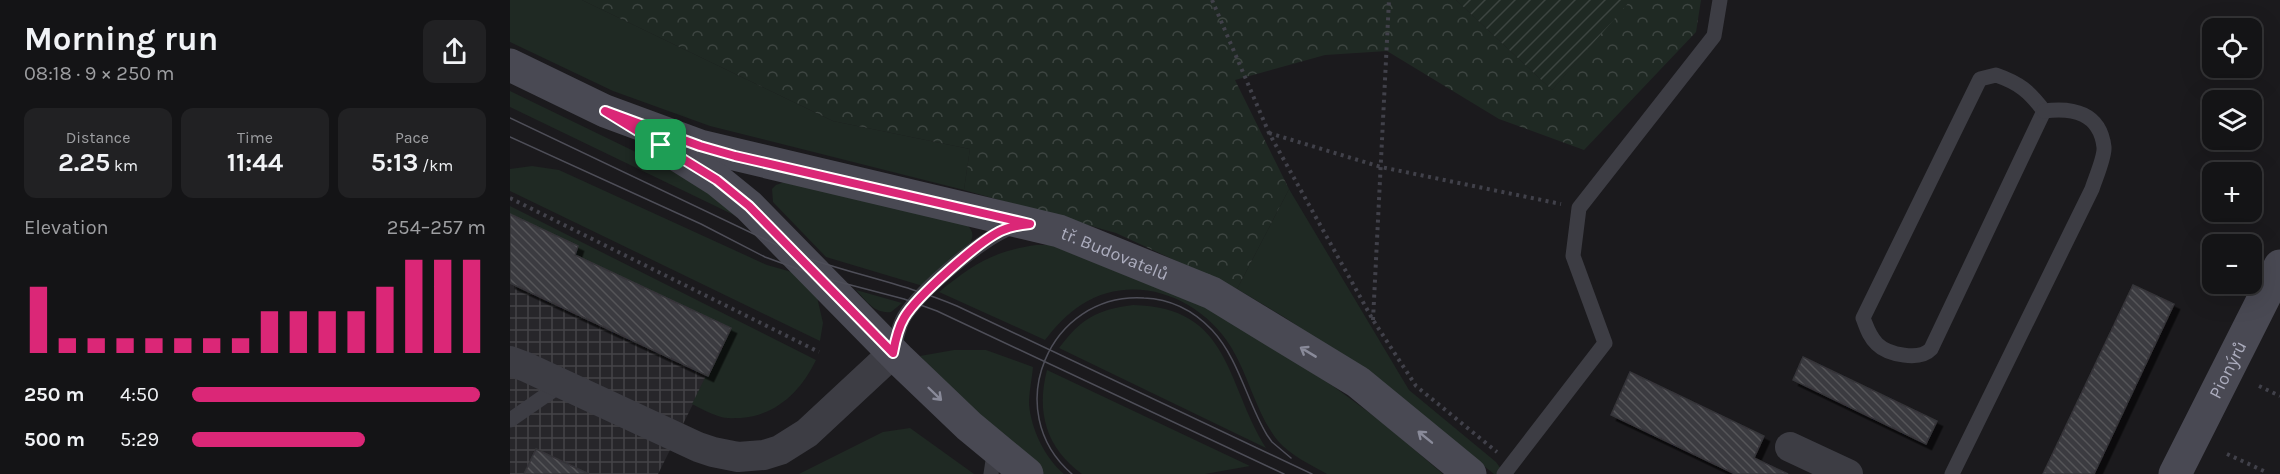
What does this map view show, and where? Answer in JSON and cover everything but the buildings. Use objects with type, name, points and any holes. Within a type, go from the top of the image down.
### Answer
[{"type":"street","name":"tř. Budovatelů","points":[[510,65],[605,111],[700,146],[1059,231],[1212,293],[1358,382],[1470,474]]},
{"type":"street","name":"tř. Budovatelů","points":[[605,111],[717,180],[749,206],[893,353],[993,461],[1027,474]]},
{"type":"street","name":"Pionýrů","points":[[2175,474],[2280,266]]},
{"type":"street","points":[[510,362],[698,447],[724,455],[752,456],[780,450],[807,433],[893,353]]},
{"type":"street","points":[[1790,447],[1848,474]]},
{"type":"lane","points":[[1508,469],[1605,343],[1573,256],[1579,208],[1714,36],[1720,0]]},
{"type":"lane","points":[[1996,75],[2013,80],[2031,93],[2043,111],[1931,349],[1927,354],[1899,354],[1879,346],[1869,335],[1863,318],[1980,79],[1996,75]]},
{"type":"lane","points":[[1952,474],[2092,189],[2105,149],[2095,123],[2078,111],[2061,109],[2043,111]]},
{"type":"lane","points":[[893,353],[904,318],[925,294],[973,250],[991,237],[1016,226],[1030,224]]},
{"type":"lane","points":[[510,420],[562,384]]},
{"type":"path","points":[[1212,0],[1269,133],[1373,320],[1416,386],[1508,469]]},
{"type":"path","points":[[1373,320],[1389,0]]},
{"type":"path","points":[[1269,133],[1381,167],[1579,208]]},
{"type":"path","points":[[510,198],[819,352]]},
{"type":"path","points":[[2259,386],[2280,396]]},
{"type":"path","points":[[2227,454],[2266,471]]},
{"type":"shaded area","points":[[510,214],[578,246],[575,255],[731,328],[658,474],[510,474]]},
{"type":"green space","points":[[510,0],[582,0],[833,121],[970,149],[964,190],[710,126],[613,91],[510,42]]},
{"type":"green space","points":[[582,0],[1456,0],[1552,90],[1630,0],[1701,0],[1696,32],[1584,150],[1499,119],[1387,51],[1325,55],[1235,80],[1289,189],[1237,289],[1116,233],[964,190],[970,149],[833,121]]},
{"type":"green space","points":[[1456,0],[1631,0],[1552,90]]},
{"type":"green space","points":[[510,91],[695,182],[736,216],[510,107]]},
{"type":"green space","points":[[532,166],[559,170],[767,265],[799,274],[817,297],[823,323],[820,341],[510,191],[510,169]]},
{"type":"green space","points":[[787,181],[967,225],[972,231],[972,238],[970,243],[923,286],[826,257],[773,202],[772,189]]},
{"type":"green space","points":[[1289,189],[1409,390],[1496,462],[1501,469],[1500,474],[1494,474],[1353,363],[1237,289]]},
{"type":"green space","points":[[510,206],[816,360],[795,391],[777,407],[766,412],[754,416],[729,418],[701,409],[692,404],[730,328],[575,255],[578,246],[510,214]]},
{"type":"green space","points":[[1036,245],[1051,245],[1217,312],[1333,386],[1382,422],[1443,474],[1327,474],[1288,451],[1270,430],[1237,358],[1218,329],[1184,303],[1164,294],[1144,290],[1122,290],[1101,295],[1071,312],[1045,340],[939,292],[962,274],[995,255]]},
{"type":"green space","points":[[856,290],[902,303],[891,312],[880,311],[871,306]]},
{"type":"green space","points":[[1133,305],[1165,309],[1189,319],[1207,334],[1221,353],[1232,374],[1266,448],[1059,348],[1075,329],[1091,317]]},
{"type":"green space","points":[[954,350],[986,350],[1033,367],[1029,395],[1030,414],[1045,451],[1064,474],[1044,474],[971,408],[920,356]]},
{"type":"green space","points":[[1047,370],[1250,466],[1205,474],[1082,474],[1060,453],[1047,428],[1043,400]]},
{"type":"green space","points":[[910,428],[974,474],[799,474],[883,432]]},
{"type":"tram line","points":[[510,118],[798,255],[918,291],[957,306],[1312,474]]},
{"type":"tram line","points":[[510,137],[701,224],[765,257],[820,277],[904,299],[937,311],[1284,474]]},
{"type":"tram line","points":[[1072,474],[1050,448],[1039,419],[1038,389],[1045,360],[1060,334],[1082,314],[1111,301],[1144,298],[1181,307],[1198,317],[1212,330],[1236,367],[1267,435],[1291,458]]},
{"type":"route","points":[[605,111],[700,146],[735,156],[1030,224],[1002,230],[991,237],[973,250],[925,294],[904,318],[893,353],[749,206],[717,180],[661,145],[605,111]]}]
